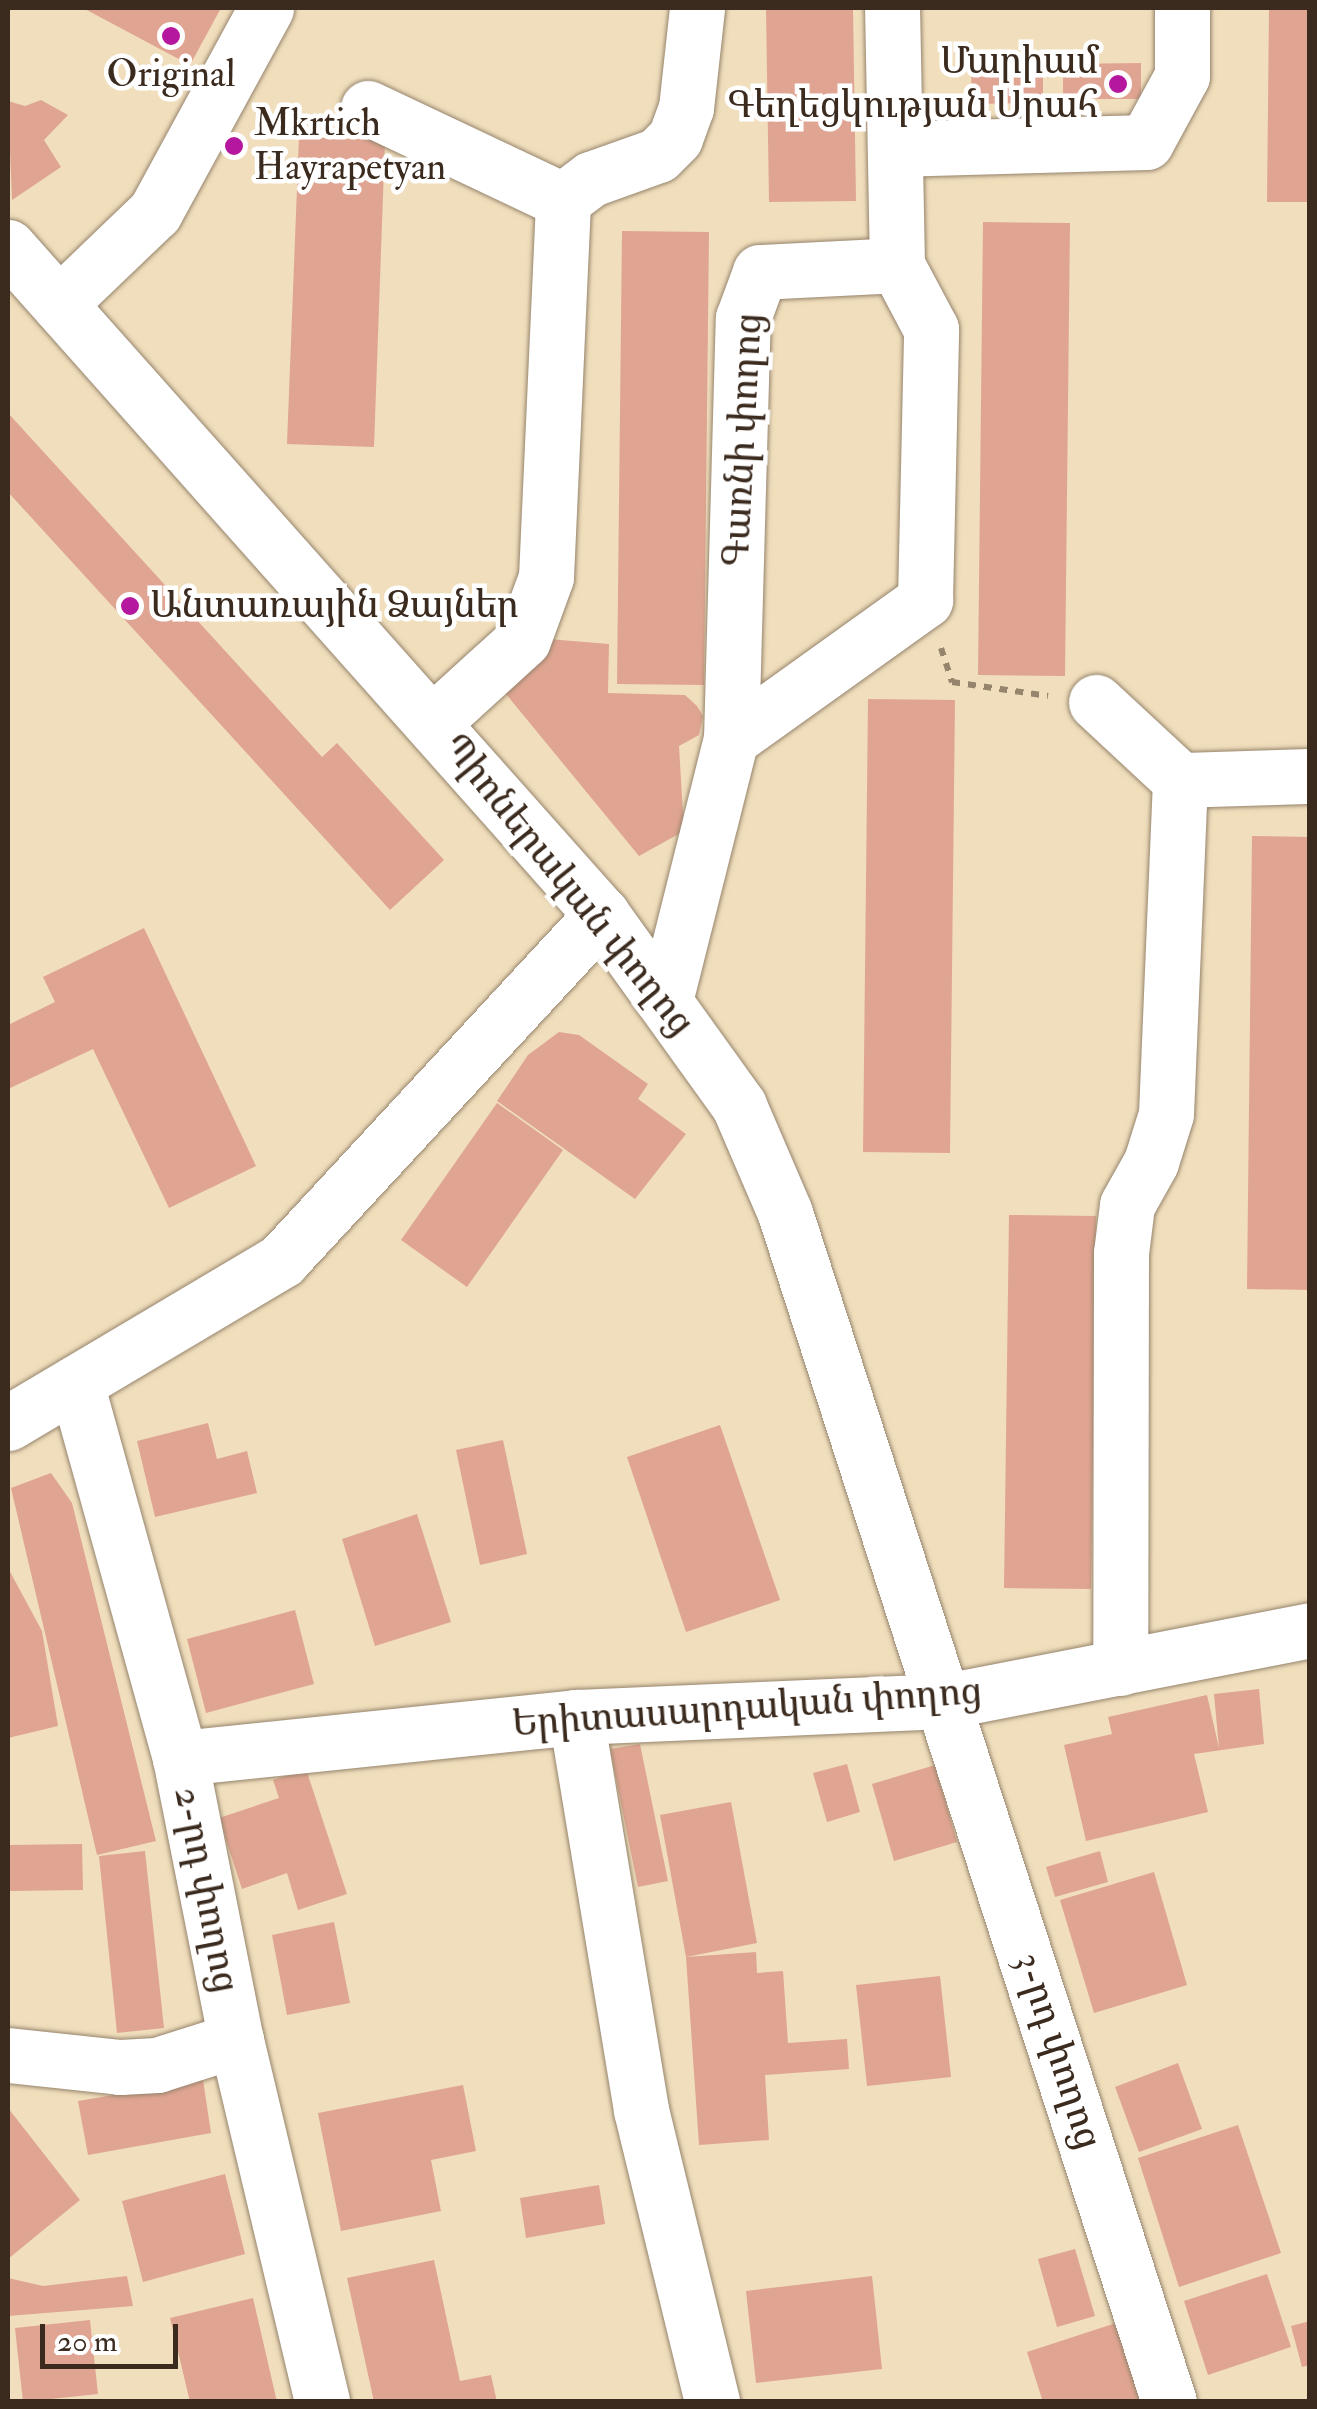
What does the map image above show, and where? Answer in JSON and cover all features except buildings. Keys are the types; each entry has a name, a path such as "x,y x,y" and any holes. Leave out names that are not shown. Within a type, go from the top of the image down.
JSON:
{"street":[{"path":"27,279 155,212 266,8"},
{"path":"434,721 523,640 546,577 563,200 580,184 658,155 675,138 686,108 697,8"},
{"path":"731,740 925,600 930,329 897,265 892,8"},
{"path":"896,148 1146,142 1182,76 1182,8"},
{"path":"368,108 563,200"},
{"name":"Գառնի փողոց","path":"666,997 731,740 743,318 760,272 897,265"},
{"name":"Պիոներական փողոց","path":"27,279 434,721 602,915 666,997 740,1106 785,1213 946,1701"},
{"path":"1096,702 1180,780 1310,776"},
{"path":"1120,1668 1121,1254 1127,1205 1152,1162 1166,1114 1180,780"},
{"path":"8,1423 282,1260 602,915"},
{"name":"2-րդ փողոց","path":"76,1383 180,1758 236,2040 322,2402"},
{"name":"Երիտասարդական փողոց","path":"180,1758 576,1717 946,1701 1310,1630"},
{"name":"3-րդ փողոց","path":"946,1701 1169,2402"},
{"path":"576,1717 641,2110 712,2402"},
{"path":"8,2055 120,2068 158,2065 236,2040"}],"path":[{"path":"925,600 952,682 1096,702"}],"place":[{"name":"Original","path":"171,36"},
{"name":"Մարիամ Գեղեցկության Սրահ","path":"1118,84"},
{"name":"Mkrtich Hayrapetyan","path":"234,146"},
{"name":"Անտառային Ձայներ","path":"130,606"}]}
